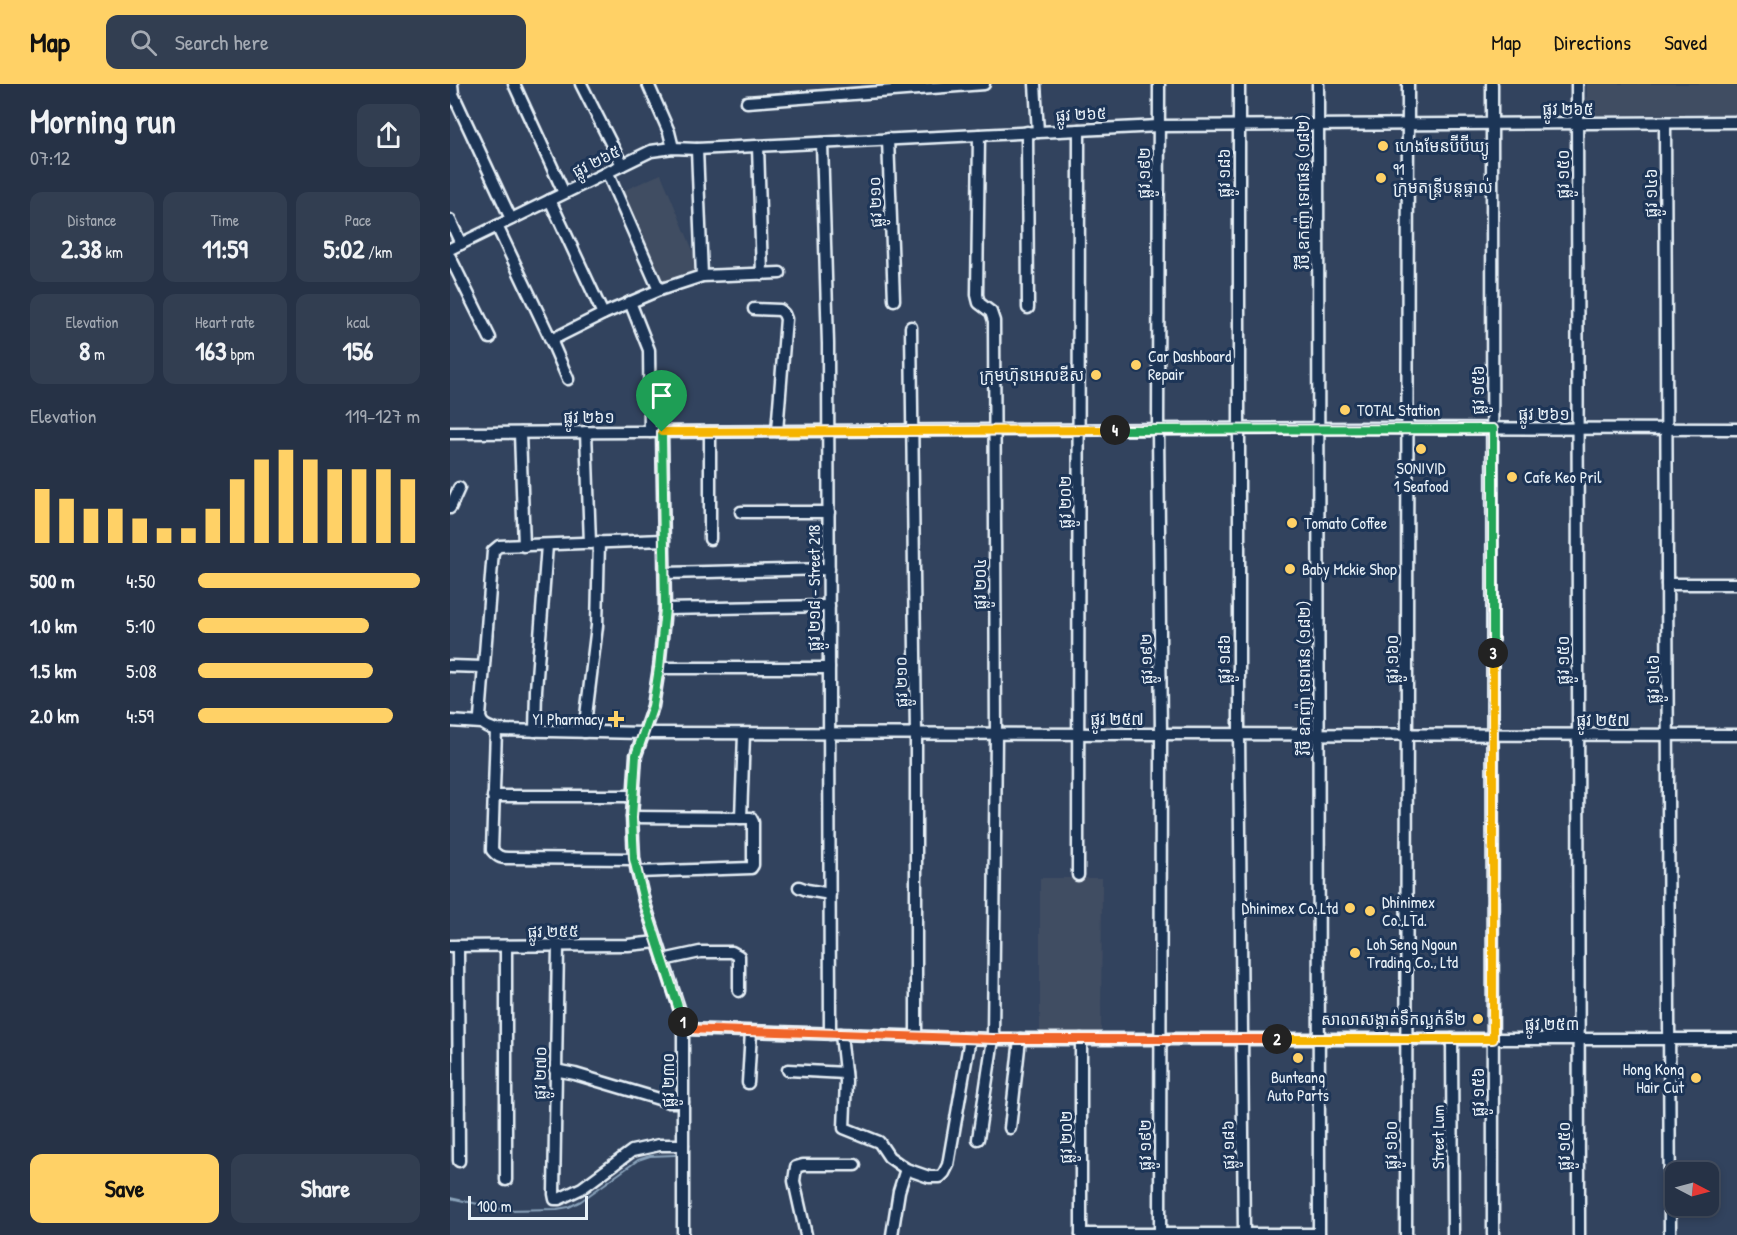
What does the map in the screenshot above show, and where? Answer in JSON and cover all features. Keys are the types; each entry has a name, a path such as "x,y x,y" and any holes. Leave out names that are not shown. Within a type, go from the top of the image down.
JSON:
{"street":[{"path":"452,84 453,94 511,219"},
{"path":"514,84 564,193"},
{"path":"580,84 622,165"},
{"path":"648,84 674,148"},
{"path":"747,102 984,84"},
{"path":"1028,308 1035,84"},
{"name":"ផ្លូវ ១៩២","path":"1159,84 1160,1234"},
{"name":"ផ្លូវ ១៨៦","path":"1239,84 1239,734 1244,1234"},
{"name":"វិថី ឧកញ៉ា ទេពផន (១៨២)","path":"1318,84 1319,1234"},
{"name":"ផ្លូវ ១៦០","path":"1406,1235 1408,84"},
{"name":"ផ្លូវ ១៥៦","path":"1492,84 1493,1235"},
{"name":"ផ្លូវ ១៥០","path":"1577,84 1579,1235"},
{"name":"ផ្លូវ ២៦៥","path":"450,249 651,151 674,148 697,149 1159,126 1737,122"},
{"name":"ផ្លូវ ១៤៦","path":"1665,123 1670,1235"},
{"name":"ផ្លូវ ២០២","path":"1078,875 1080,734 1079,130"},
{"name":"ផ្លូវ ២០៤","path":"978,1139 993,1039 996,734 993,316 980,303 977,295 979,135"},
{"name":"ផ្លូវ ២១០","path":"888,139 894,300"},
{"name":"ផ្លូវ ២១៨ - Street 218","path":"822,142 829,431 830,894 836,1034 845,1073 843,1128 879,1142 889,1157 906,1168"},
{"path":"758,146 762,274"},
{"path":"697,149 702,276"},
{"path":"607,172 659,290"},
{"path":"550,200 603,314"},
{"path":"450,220 461,244"},
{"path":"497,226 568,379"},
{"path":"450,257 490,338"},
{"path":"551,340 630,302 702,276 780,273"},
{"name":"ផ្លូវ ២៣០","path":"630,302 649,350 665,573 665,609 653,706 636,755 632,796 634,859 644,901 683,1020 683,1235"},
{"path":"754,309 780,309 786,319 777,431"},
{"name":"ផ្លូវ ២១០","path":"911,327 916,734 916,1037"},
{"name":"ផ្លូវ ២៦១","path":"450,433 1737,429"},
{"path":"584,732 597,626 586,432"},
{"path":"710,432 710,539"},
{"path":"520,433 524,546"},
{"path":"450,508 459,488"},
{"path":"741,512 829,512"},
{"path":"481,723 483,667 493,552 499,546 664,540"},
{"path":"535,731 547,545"},
{"path":"665,573 829,569"},
{"path":"1667,584 1737,584"},
{"path":"665,609 829,606"},
{"path":"450,666 483,667"},
{"path":"659,668 829,668"},
{"path":"450,721 481,723 496,730 492,850 500,858 634,859"},
{"name":"ផ្លូវ ២៥៧","path":"496,730 643,734 1737,735"},
{"path":"741,818 744,734"},
{"path":"493,796 632,796"},
{"path":"632,818 751,818 753,822 753,865 751,868 637,872"},
{"path":"799,887 830,894"},
{"name":"ផ្លូវ ២៥៥","path":"454,946 628,945 657,942"},
{"path":"454,946 459,1161"},
{"name":"ផ្លូវ ២៧០","path":"558,946 555,1199 582,1188 632,1151 659,1145 683,1145"},
{"path":"506,947 506,1180"},
{"path":"663,960 700,952 737,953 739,956 739,991"},
{"name":"ផ្លូវ ២៥៣","path":"683,1029 993,1039 1737,1039"},
{"path":"748,1083 751,1032"},
{"path":"892,1235 899,1191 906,1168 929,1177 940,1177 948,1165 969,1038"},
{"path":"1010,1128 1020,1039"},
{"name":"ផ្លូវ ២០២","path":"1081,1039 1081,1234"},
{"name":"Street Lum","path":"1452,1039 1453,1235"},
{"path":"555,1070 669,1102 683,1102"},
{"path":"788,1070 845,1073"},
{"path":"806,1235 794,1181 796,1167 855,1165"},
{"path":"1081,1234 1319,1234"}],"shaded area":[{"path":"1587,84 1737,84 1737,114 1587,115"},
{"path":"661,174 701,270 661,287 618,193"},
{"path":"1040,878 1102,878 1101,1034 1040,1033"}],"waterway":[{"path":"450,1198 506,1210 569,1207 638,1160 650,1156 675,1155"}],"place":[{"name":"ហេងមែនប៊ីប៊ីឃ្យូ","path":"1383,146"},
{"name":"91 ក្រុមតន្រ្តីបន្តផ្ទាល់","path":"1381,178"},
{"name":"Car Dashboard Repair","path":"1136,365"},
{"name":"ក្រុមហ៊ុនអេលឌីស","path":"1096,375"},
{"name":"TOTAL Station","path":"1345,410"},
{"name":"SONIVID 1 Seafood","path":"1421,449"},
{"name":"Cafe Keo Pril","path":"1512,477"},
{"name":"Tomato Coffee","path":"1292,523"},
{"name":"Baby Mckie Shop","path":"1290,569"},
{"name":"YI Pharmacy","path":"616,719"},
{"name":"Dhinimex Co.,Ltd","path":"1350,908"},
{"name":"Dhinimex Co.,LTd.","path":"1370,911"},
{"name":"Loh Seng Ngoun Trading Co., Ltd","path":"1355,953"},
{"name":"សាលាសង្កាត់ទឹកល្អក់ទី២","path":"1478,1019"},
{"name":"Bunteang Auto Parts","path":"1298,1058"},
{"name":"Hong Kong Hair Cut","path":"1696,1078"}],"route":[{"path":"1493,429 1493,1039 993,1039 683,1029 683,1020 644,901 634,859 632,818 636,755 653,706 665,609 662,432 1493,429"}]}
